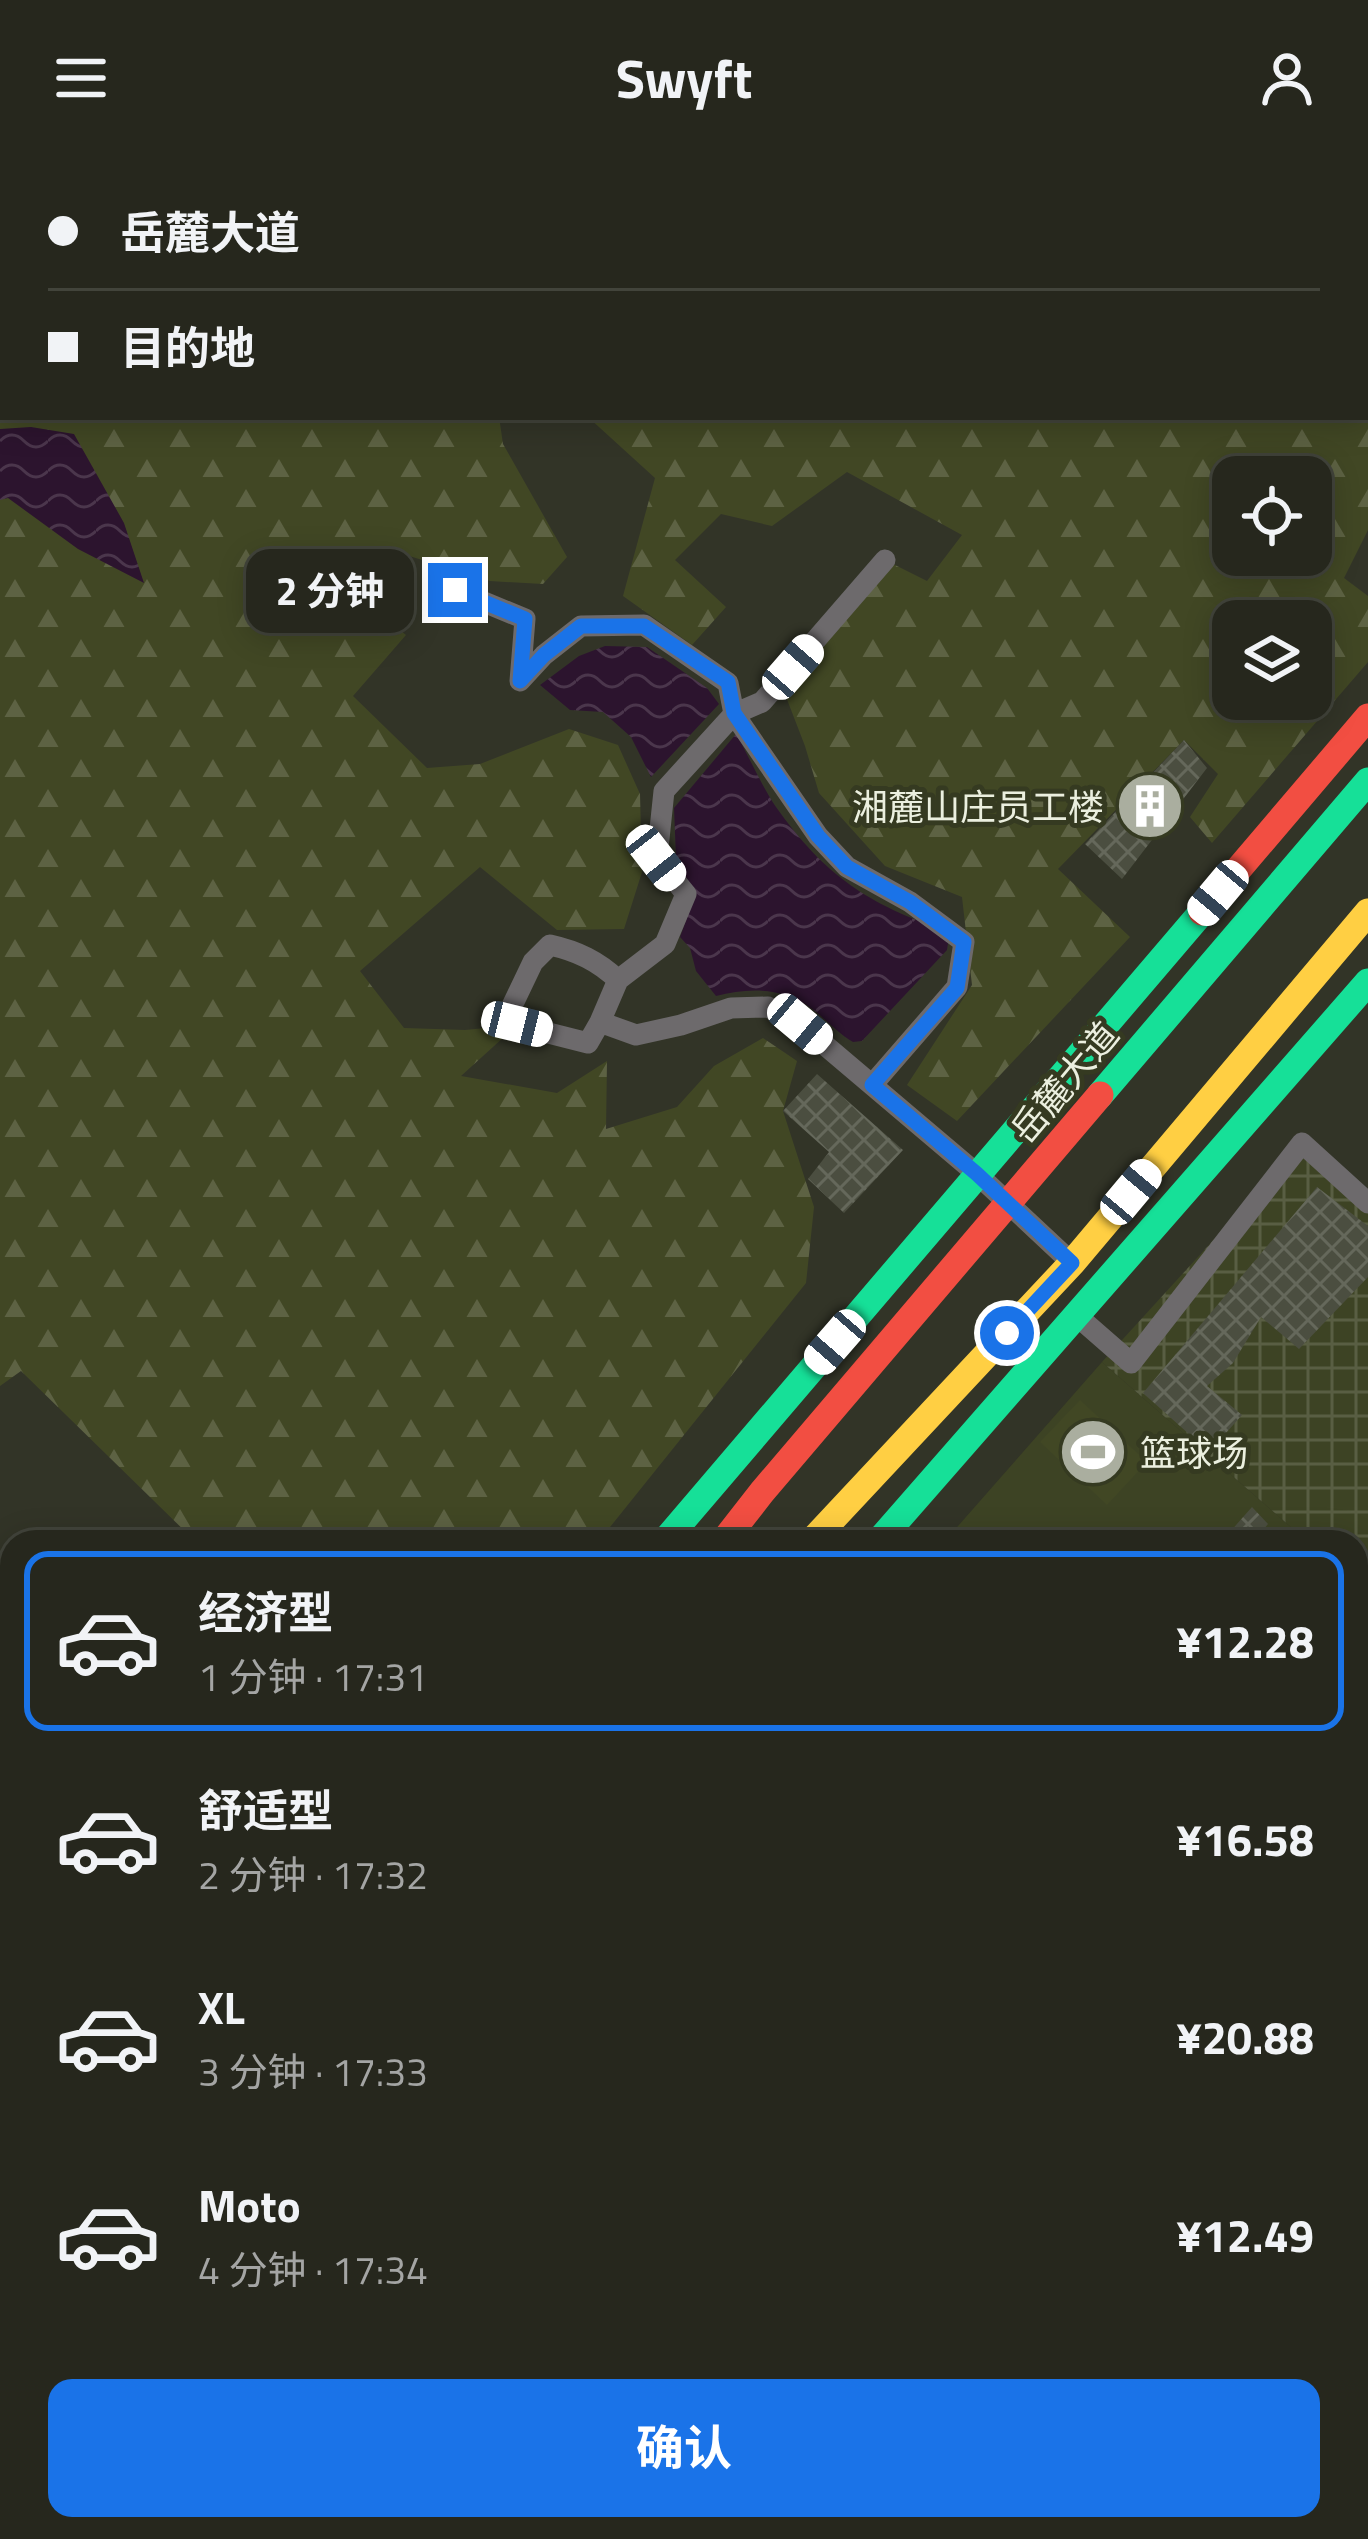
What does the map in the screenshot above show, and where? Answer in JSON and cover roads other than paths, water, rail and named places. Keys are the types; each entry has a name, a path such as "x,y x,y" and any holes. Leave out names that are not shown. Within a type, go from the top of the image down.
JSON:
{"main road":[{"path":"674,1530 1368,717"},
{"name":"岳麓大道","path":"733,1530 1368,781"},
{"path":"823,1530 1072,1263 1368,911"},
{"path":"889,1530 1362,1000"}],"street":[{"path":"618,980 587,957 550,945 532,962 511,1008 517,1024 588,1042 618,980 665,944 686,894 656,858 664,791 734,713 762,702 885,560"},
{"path":"455,590 525,619 520,681 581,626 644,626 728,682 734,713 818,836 847,867 910,902 964,942 957,988 872,1085"},
{"path":"601,1022 636,1035 731,1007 768,1007 800,1024 977,1174 1072,1263"},
{"path":"1076,1316 1131,1363 1302,1143 1368,1203"}],"water":[{"path":"31,427 74,434 124,523 144,583 78,549 8,498 0,500 0,429"},
{"path":"605,646 647,647 707,688 719,704 651,777 631,737 603,712 570,710 540,685 579,656"},
{"path":"736,734 765,790 812,852 850,885 893,910 946,931 949,937 947,950 862,1041 853,1042 808,1006 786,995 752,991 716,996 696,971 690,948 680,937 688,915 676,858 674,808"}],"place":[{"name":"湘麓山庄员工楼","path":"1150,806"},
{"name":"篮球场","path":"1093,1452"}]}
